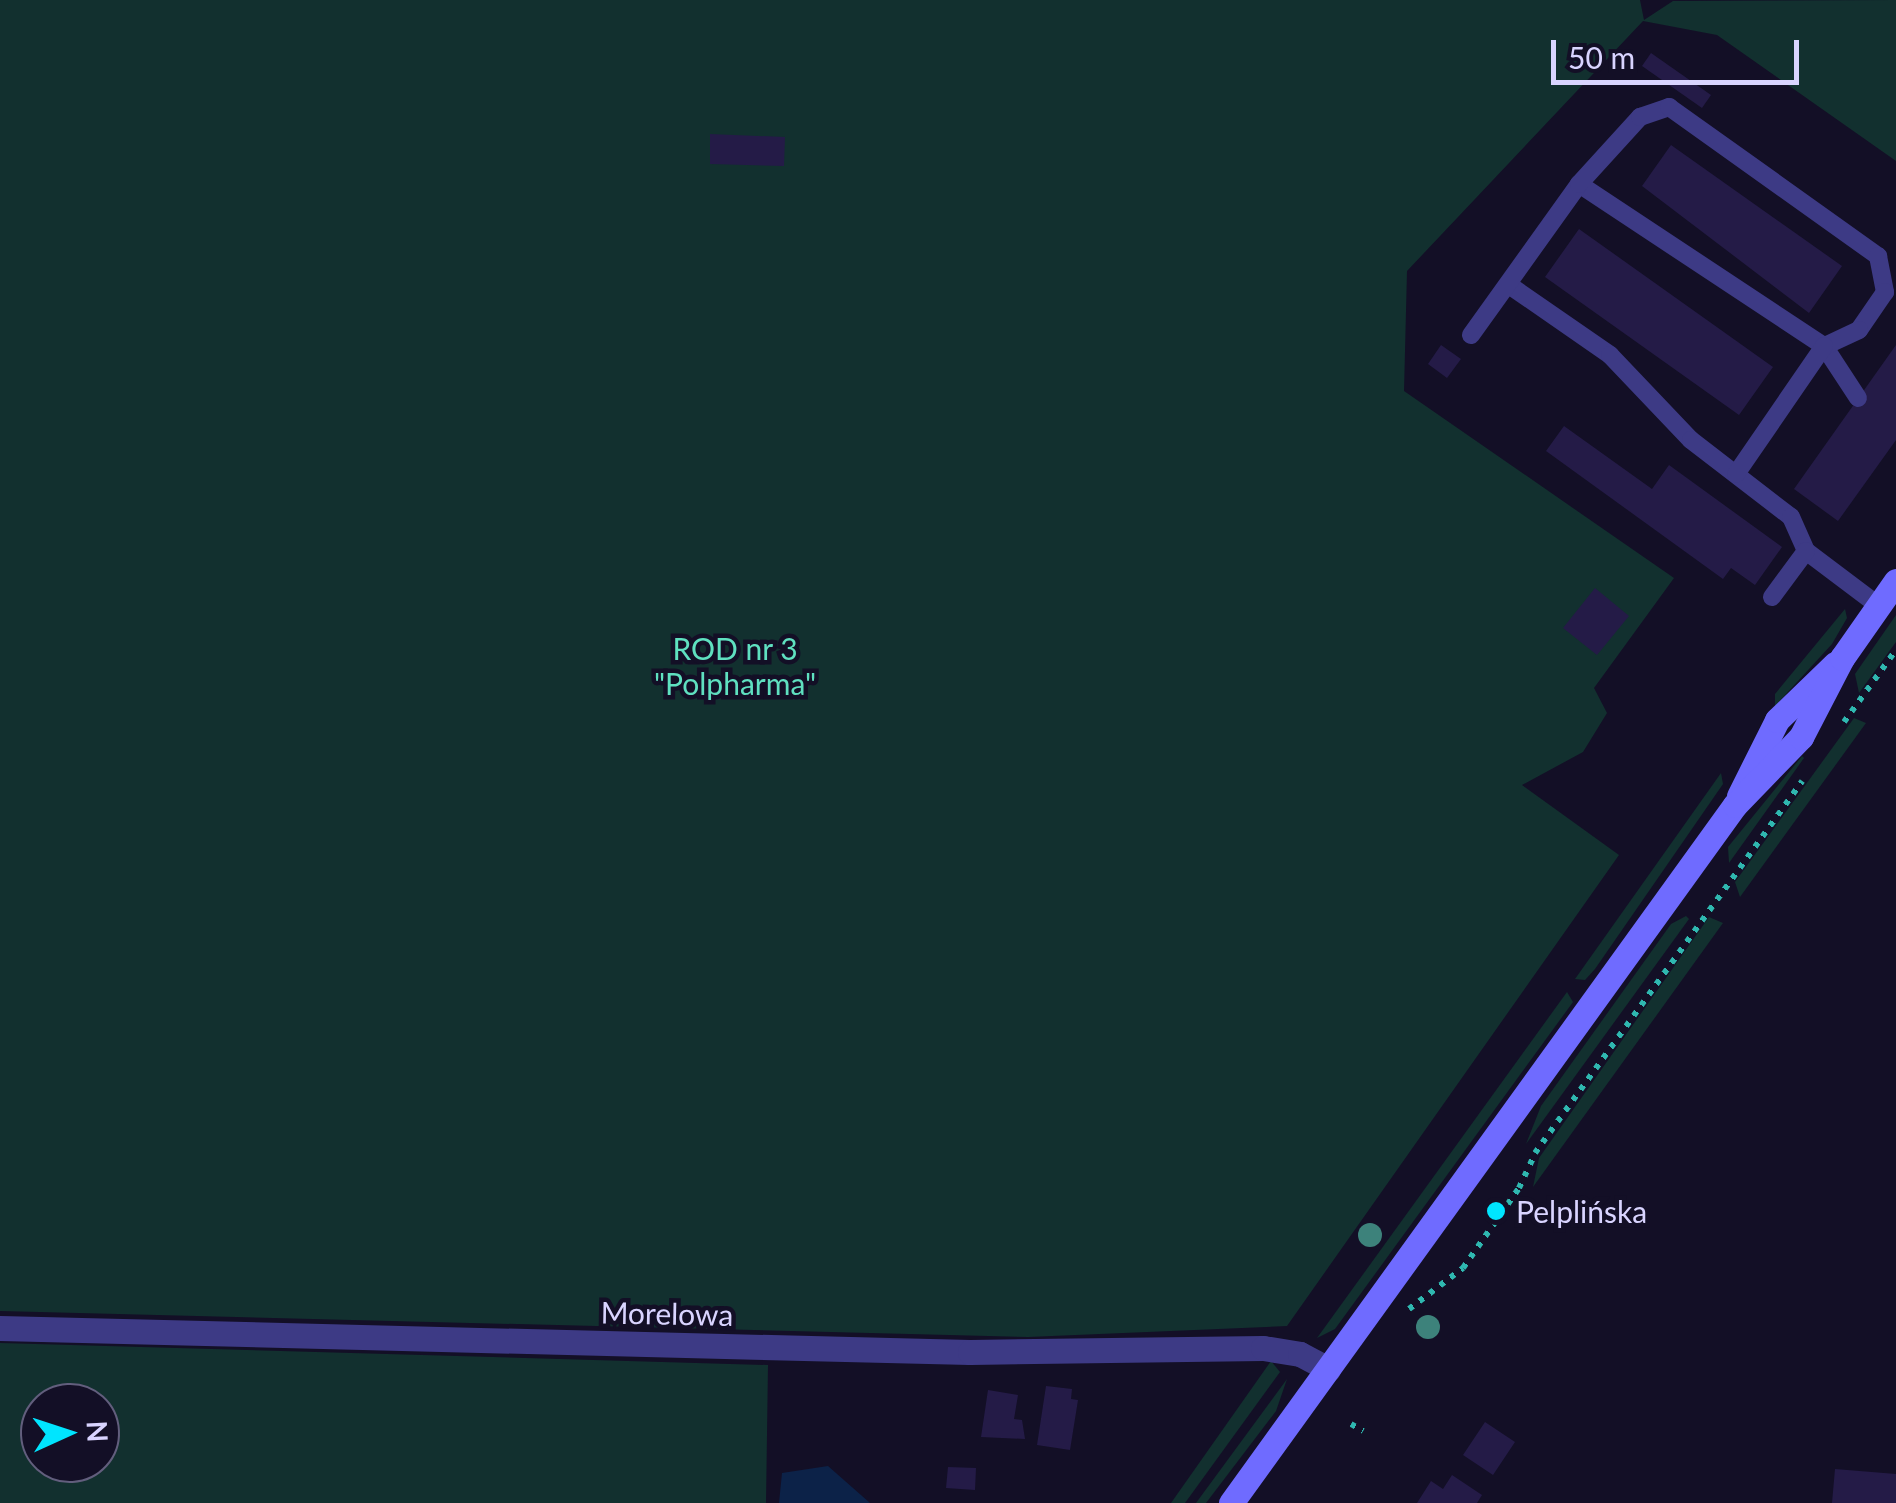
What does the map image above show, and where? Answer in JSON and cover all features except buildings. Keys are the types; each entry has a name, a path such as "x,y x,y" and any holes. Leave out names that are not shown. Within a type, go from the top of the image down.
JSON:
{"main road":[{"path":"1230,1503 1735,805 1778,720 1842,658 1896,581"}],"street":[{"name":"Morelowa","path":"0,1328 950,1351 1263,1348 1300,1354 1328,1369"}],"lane":[{"path":"1471,335 1579,184 1640,117 1669,107 1878,256 1885,292 1859,330 1824,346 1736,474"},
{"path":"1579,184 1824,346 1858,398"},
{"path":"1509,285 1610,355 1691,440 1791,516 1806,551 1879,606"},
{"path":"1772,597 1806,551"}],"path":[{"path":"1833,737 1896,650"},
{"path":"1401,1318 1463,1268 1536,1153 1810,769"},
{"path":"1352,1424 1363,1431"}],"green space":[{"name":"ROD nr 3 \"Polpharma\"","path":"0,0 1640,0 1644,20 1673,1 1896,0 1896,161 1717,35 1643,21 1407,271 1404,391 1674,578 1594,688 1607,713 1583,752 1522,785 1619,855 1287,1326 1028,1337 0,1311"},
{"path":"1845,609 1847,618 1832,644 1775,706 1775,694"},
{"path":"1896,615 1896,642 1859,693 1855,674"},
{"path":"1854,718 1866,723 1740,897 1735,882"},
{"path":"1804,758 1729,863 1728,847"},
{"path":"1721,773 1723,784 1595,969 1585,980 1575,979"},
{"path":"1686,916 1689,919 1526,1144 1541,1106 1671,924"},
{"path":"1709,917 1723,923 1533,1187 1539,1158"},
{"path":"1567,992 1573,1002 1335,1329 1317,1338"},
{"path":"0,1343 768,1365 766,1503 0,1503"},
{"path":"1271,1361 1280,1372 1185,1503 1171,1503"},
{"path":"1287,1379 1276,1411 1206,1503 1196,1503"}],"water":[{"path":"828,1466 870,1503 779,1503 782,1473"}],"place":[{"name":"Pelplińska","path":"1496,1211"}]}
